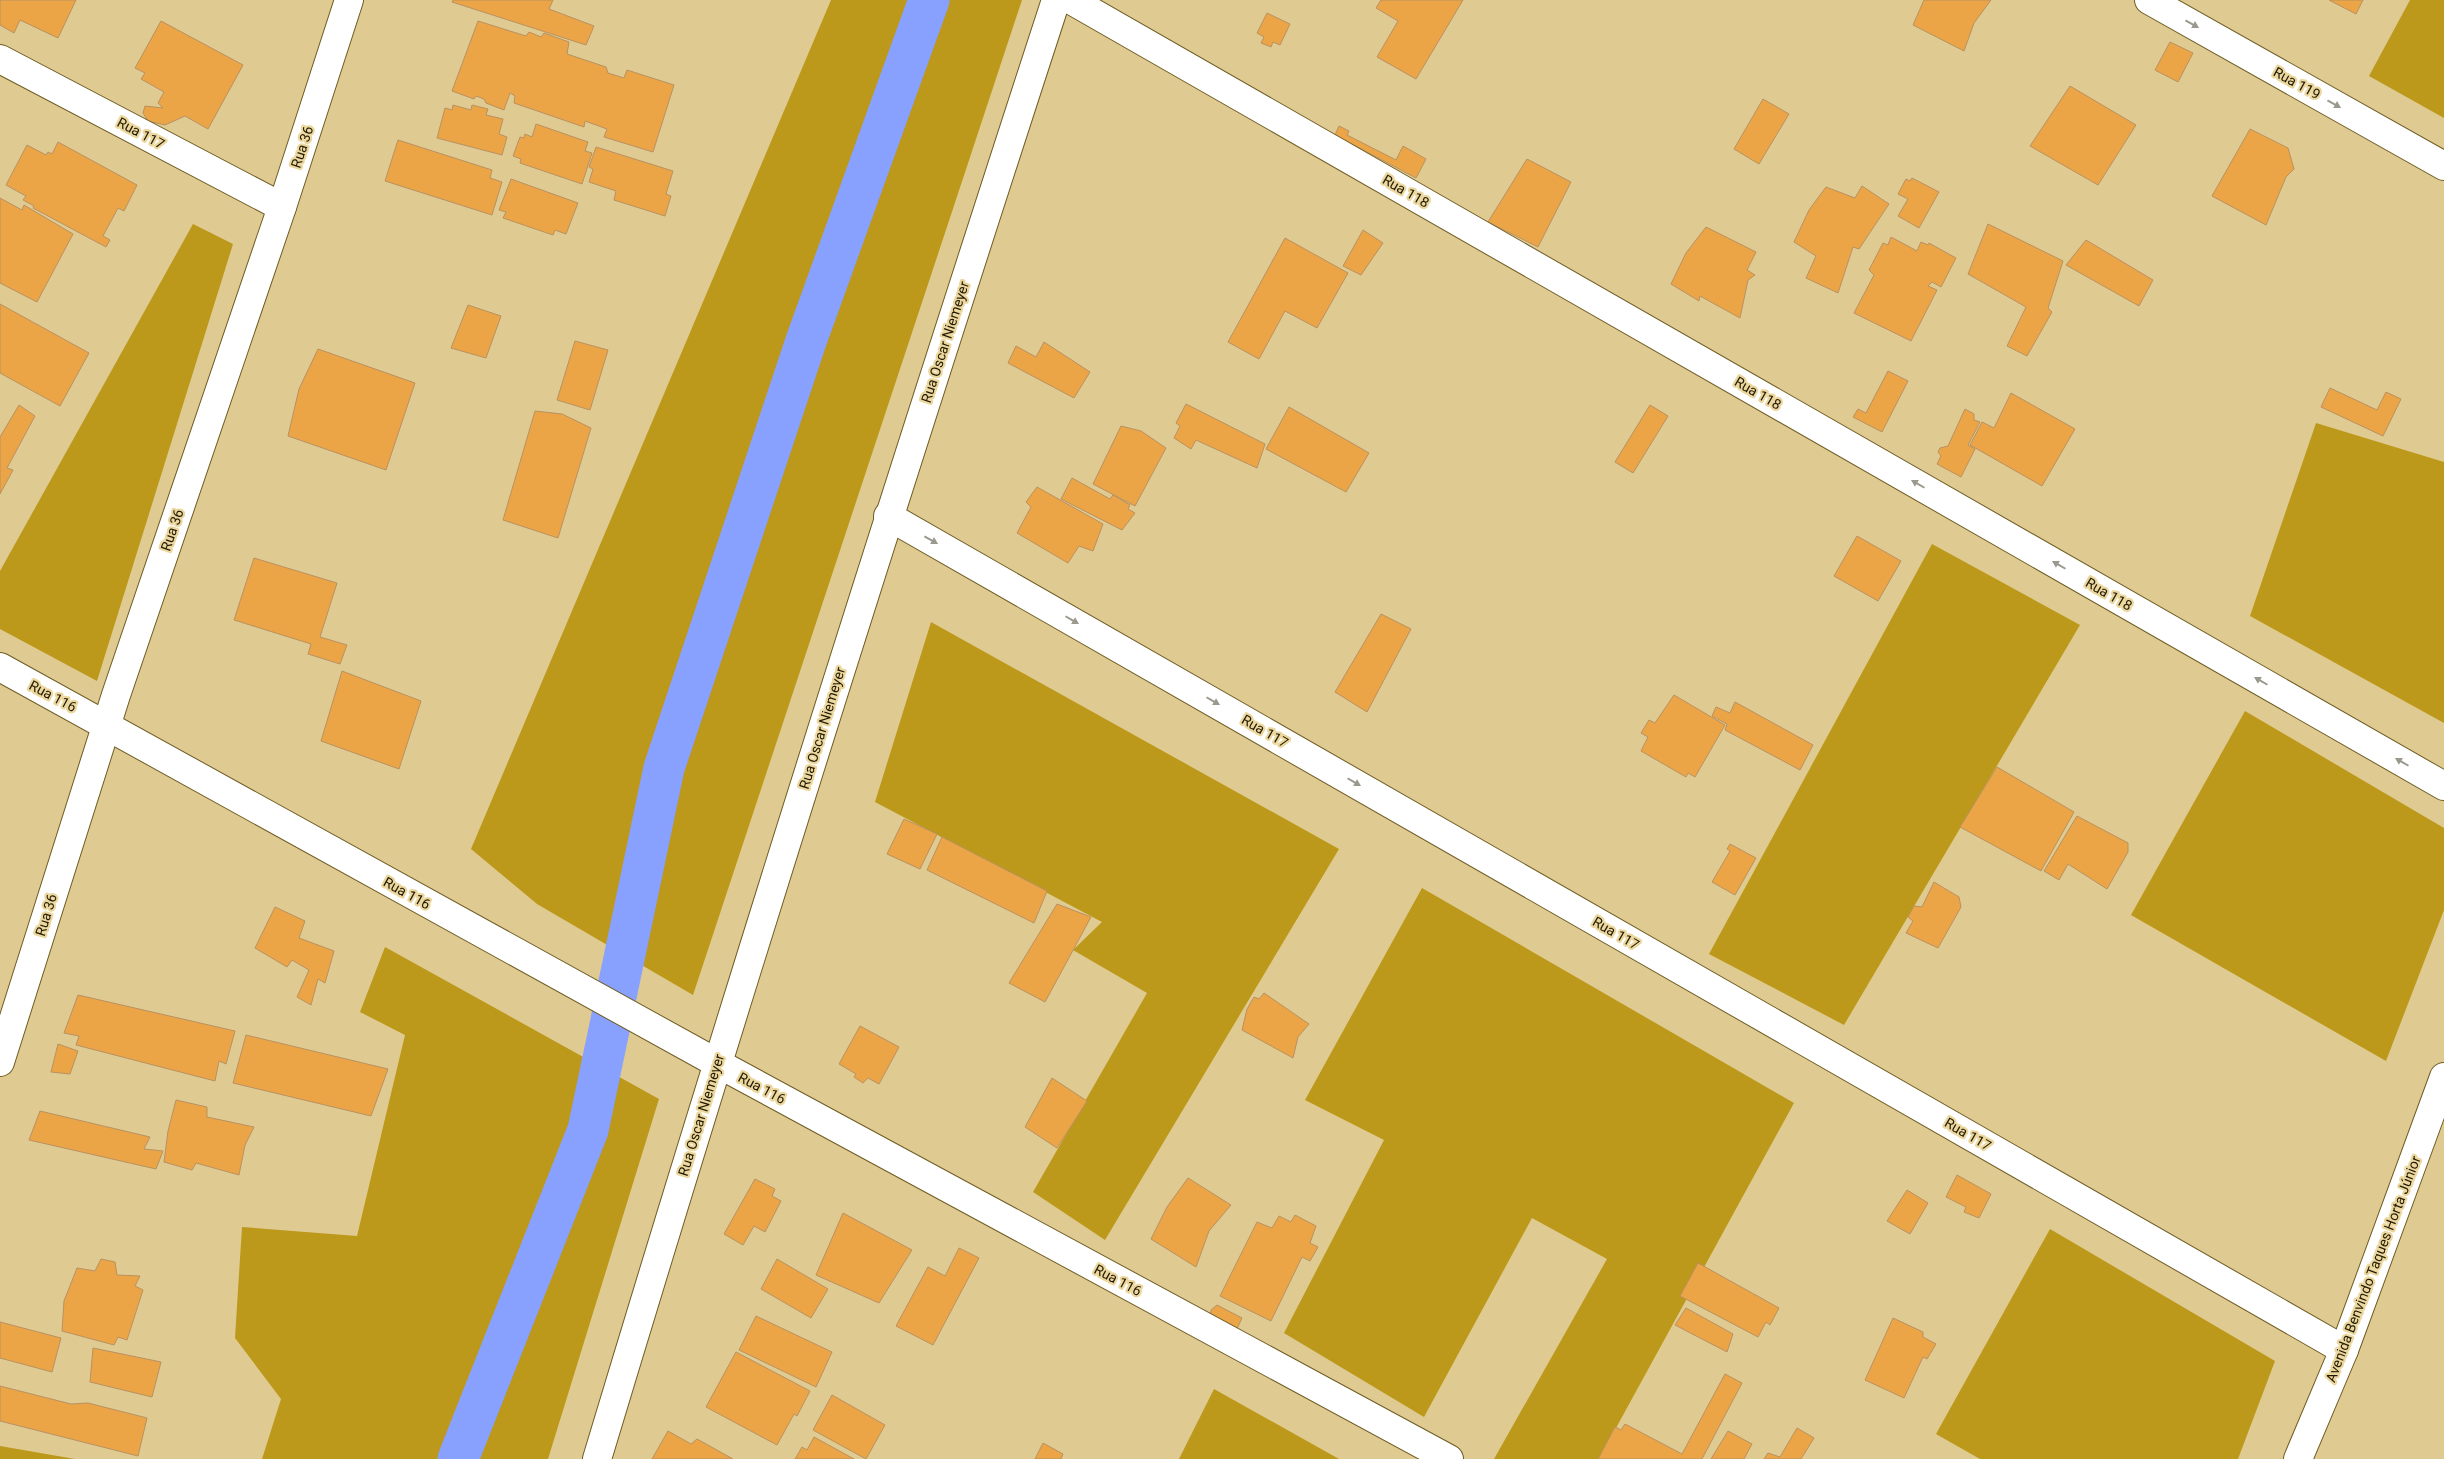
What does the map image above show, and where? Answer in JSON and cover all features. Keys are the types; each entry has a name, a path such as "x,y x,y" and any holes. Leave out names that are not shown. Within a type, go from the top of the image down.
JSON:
{"street":[{"name":"Rua 36","path":"0,1062 106,724 282,207 349,0"},
{"name":"Rua Oscar Niemeyer","path":"597,1459 717,1063 888,516 1056,0"},
{"name":"Rua 118","path":"1071,0 2444,786"},
{"name":"Rua 119","path":"2149,0 2444,166"},
{"name":"Rua 117","path":"0,59 282,207"},
{"name":"Rua 117","path":"888,516 2344,1350"},
{"name":"Rua 116","path":"0,667 106,724 601,1000 1449,1459"},
{"name":"Avenida Benvindo Taques Horta Júnior","path":"2298,1459 2344,1350 2444,1077"}],"shaded area":[{"path":"831,0 1022,0 693,995 537,904 471,849"},
{"path":"2410,0 2444,0 2444,118 2369,76"},
{"path":"193,224 233,244 97,681 0,629 0,571"},
{"path":"2316,423 2444,462 2444,723 2250,616"},
{"path":"1932,544 2080,625 1844,1025 1709,954"},
{"path":"931,622 1339,849 1105,1240 1033,1192 1147,993 1073,950 1102,922 875,802"},
{"path":"2245,711 2444,828 2444,910 2386,1061 2131,915"},
{"path":"1422,888 1794,1103 1599,1459 1494,1459 1607,1259 1532,1218 1424,1417 1284,1333 1384,1140 1305,1100"},
{"path":"385,947 659,1099 548,1459 262,1459 281,1399 235,1338 242,1227 357,1236 405,1035 360,1012"},
{"path":"2050,1229 2275,1361 2238,1459 1980,1459 1936,1434"},
{"path":"1214,1389 1339,1459 1179,1459"},
{"path":"0,1446 75,1459 0,1459"}],"building":[{"path":"0,0 76,0 58,38 20,20 14,33 0,25"},
{"path":"453,0 553,0 549,9 594,26 586,45 452,2"},
{"path":"1381,0 1463,0 1416,79 1377,57 1398,21 1376,8"},
{"path":"1924,0 1991,0 1974,23 1964,51 1913,25"},
{"path":"2329,0 2363,0 2356,14"},
{"path":"1267,13 1290,24 1280,45 1273,42 1271,47 1261,43 1264,37 1257,33"},
{"path":"161,21 243,65 208,129 185,116 165,125 148,121 143,113 145,106 163,108 158,103 164,92 141,79 145,73 135,68"},
{"path":"478,21 526,36 529,32 541,37 544,33 569,42 567,54 606,67 608,73 624,78 627,70 674,85 653,152 604,137 607,129 585,121 584,127 514,103 515,96 510,93 504,110 486,103 484,99 476,96 474,99 452,91"},
{"path":"2170,42 2193,53 2178,82 2155,70"},
{"path":"2070,86 2136,125 2098,185 2030,146"},
{"path":"1763,99 1789,114 1759,164 1734,149"},
{"path":"453,105 471,110 472,105 488,109 486,115 503,119 499,134 507,137 502,155 437,138 445,108 452,110"},
{"path":"536,124 588,142 585,151 592,153 582,184 520,163 521,159 513,156 520,137 524,138 525,134 532,137"},
{"path":"1339,126 1349,131 1347,135 1396,160 1403,146 1426,159 1416,178 1335,135"},
{"path":"2250,129 2288,148 2294,169 2286,177 2266,225 2212,196"},
{"path":"398,140 492,170 490,178 502,182 492,215 385,181"},
{"path":"58,142 137,185 124,211 118,208 103,236 110,240 106,247 33,208 34,206 23,200 26,196 6,185 27,145 46,155 48,152 52,154"},
{"path":"596,147 673,171 666,194 671,196 665,216 614,200 616,191 589,182 593,169 589,167"},
{"path":"1527,159 1571,182 1538,247 1488,222"},
{"path":"1912,178 1939,192 1919,228 1898,216 1908,199 1898,194 1906,179 1910,181"},
{"path":"511,179 578,203 566,234 555,230 553,235 503,218 506,212 499,210"},
{"path":"1862,186 1889,204 1859,249 1853,247 1838,293 1806,278 1816,256 1794,242 1809,210 1826,187 1855,198"},
{"path":"0,198 22,210 24,205 73,234 37,302 0,283"},
{"path":"1988,224 2063,261 2048,308 2052,312 2027,356 2007,346 2026,307 1968,274"},
{"path":"1706,227 1756,252 1747,270 1755,275 1748,280 1740,318 1700,296 1699,301 1671,284 1686,253"},
{"path":"1363,230 1383,243 1361,275 1343,266"},
{"path":"1891,237 1917,251 1921,242 1928,245 1929,243 1956,258 1941,287 1932,282 1928,286 1937,290 1911,341 1854,313 1874,275 1869,270 1883,243 1888,245"},
{"path":"1285,238 1348,273 1317,328 1285,311 1259,359 1228,342"},
{"path":"2086,240 2153,280 2139,306 2066,265"},
{"path":"0,304 89,353 60,406 0,373"},
{"path":"468,305 501,316 486,358 451,348"},
{"path":"575,341 608,350 590,410 557,400"},
{"path":"1044,342 1090,372 1074,398 1008,363 1016,346 1036,357"},
{"path":"318,349 415,383 386,470 288,436 299,389"},
{"path":"1888,371 1908,381 1882,432 1853,417 1858,409 1866,413"},
{"path":"2330,388 2377,410 2386,392 2401,399 2383,436 2321,407"},
{"path":"2011,393 2075,429 2042,486 1970,445 1982,422 1994,428"},
{"path":"1186,404 1265,444 1257,468 1196,440 1191,449 1174,438 1180,426 1176,423"},
{"path":"19,405 35,416 7,468 13,470 0,494 0,437"},
{"path":"1650,405 1668,416 1633,473 1615,462"},
{"path":"1289,407 1369,453 1346,492 1266,449"},
{"path":"1965,409 1974,414 1974,420 1980,422 1968,445 1975,449 1961,477 1937,464 1941,456 1938,452 1940,448 1948,446"},
{"path":"535,411 562,414 591,428 558,538 503,520"},
{"path":"1121,426 1141,431 1166,448 1135,506 1093,484"},
{"path":"1072,478 1110,499 1113,495 1130,505 1128,509 1135,513 1122,530 1061,499"},
{"path":"1037,487 1103,524 1093,551 1079,546 1068,563 1017,533 1031,507 1026,502"},
{"path":"1857,536 1901,561 1878,601 1834,576"},
{"path":"254,558 337,583 320,637 347,645 340,664 308,654 311,644 234,620"},
{"path":"1381,614 1411,629 1367,712 1335,692"},
{"path":"342,671 421,701 399,769 321,741"},
{"path":"1674,695 1725,725 1695,777 1688,773 1686,777 1641,751 1648,737 1641,733 1649,720 1655,723"},
{"path":"1735,702 1813,745 1800,770 1725,730 1727,724 1712,716 1716,707 1730,713"},
{"path":"1997,767 2074,812 2041,871 1960,827"},
{"path":"2077,816 2128,843 2128,852 2107,889 2068,864 2059,880 2044,871"},
{"path":"904,819 937,834 920,869 887,854"},
{"path":"942,837 1047,891 1034,923 927,870"},
{"path":"1730,844 1756,858 1735,895 1712,882 1730,851 1727,849"},
{"path":"1934,882 1959,897 1961,907 1938,948 1906,933 1913,921 1908,917 1914,906 1922,907"},
{"path":"1057,904 1091,917 1045,1002 1009,983"},
{"path":"275,907 305,921 299,938 334,951 325,983 318,979 311,1005 297,997 309,970 292,960 287,967 255,948"},
{"path":"1264,993 1309,1024 1298,1037 1293,1058 1242,1030 1247,1009 1254,997 1259,999"},
{"path":"78,995 235,1031 226,1064 219,1061 215,1081 76,1045 79,1036 64,1033"},
{"path":"860,1026 899,1047 879,1084 868,1078 863,1083 854,1077 856,1074 839,1064"},
{"path":"246,1035 388,1069 371,1116 233,1083"},
{"path":"58,1044 78,1051 70,1074 51,1072"},
{"path":"1052,1078 1087,1101 1057,1148 1025,1127"},
{"path":"176,1100 207,1107 207,1117 254,1127 245,1145 239,1175 196,1163 192,1170 164,1162 168,1131"},
{"path":"40,1111 150,1137 144,1149 163,1151 156,1169 29,1140"},
{"path":"1957,1175 1991,1194 1979,1218 1964,1212 1966,1207 1946,1197"},
{"path":"1188,1178 1231,1205 1209,1231 1196,1267 1151,1239 1167,1207"},
{"path":"755,1179 775,1189 772,1196 781,1201 765,1232 754,1226 743,1245 724,1234"},
{"path":"1907,1190 1928,1203 1910,1234 1887,1221"},
{"path":"843,1213 912,1250 879,1303 816,1275"},
{"path":"1295,1215 1316,1226 1310,1243 1318,1247 1310,1261 1302,1257 1271,1321 1220,1296 1257,1222 1272,1228 1279,1216 1291,1222"},
{"path":"959,1248 979,1258 933,1345 896,1326 928,1267 945,1276"},
{"path":"101,1259 115,1262 117,1275 140,1276 135,1286 143,1290 127,1340 118,1337 114,1345 62,1331 64,1301 77,1268 95,1271"},
{"path":"777,1259 828,1289 811,1318 761,1289"},
{"path":"1698,1263 1779,1308 1770,1325 1766,1322 1758,1337 1680,1296"},
{"path":"1217,1305 1242,1318 1236,1331 1210,1316 1211,1310"},
{"path":"1686,1308 1733,1334 1727,1352 1675,1325"},
{"path":"756,1316 832,1352 816,1387 739,1350"},
{"path":"1893,1318 1923,1332 1923,1337 1936,1344 1927,1359 1923,1357 1904,1398 1865,1380"},
{"path":"0,1322 61,1338 52,1372 0,1358"},
{"path":"93,1348 161,1362 152,1397 90,1382"},
{"path":"736,1352 810,1391 797,1416 794,1414 777,1445 706,1407"},
{"path":"1725,1374 1742,1383 1702,1459 1598,1459 1615,1427 1621,1430 1625,1424 1682,1454"},
{"path":"0,1386 71,1404 88,1403 147,1418 138,1456 0,1421"},
{"path":"832,1395 885,1425 866,1459 813,1430"},
{"path":"1797,1428 1814,1438 1801,1459 1764,1459 1768,1453 1780,1457"},
{"path":"668,1431 691,1444 697,1439 733,1459 652,1459"},
{"path":"1728,1431 1752,1444 1744,1459 1711,1459"},
{"path":"814,1437 854,1459 795,1459 802,1447 807,1450"},
{"path":"1043,1443 1063,1454 1061,1459 1035,1459"}],"waterway":[{"path":"458,1459 588,1130 664,768 806,341 929,0"}]}
